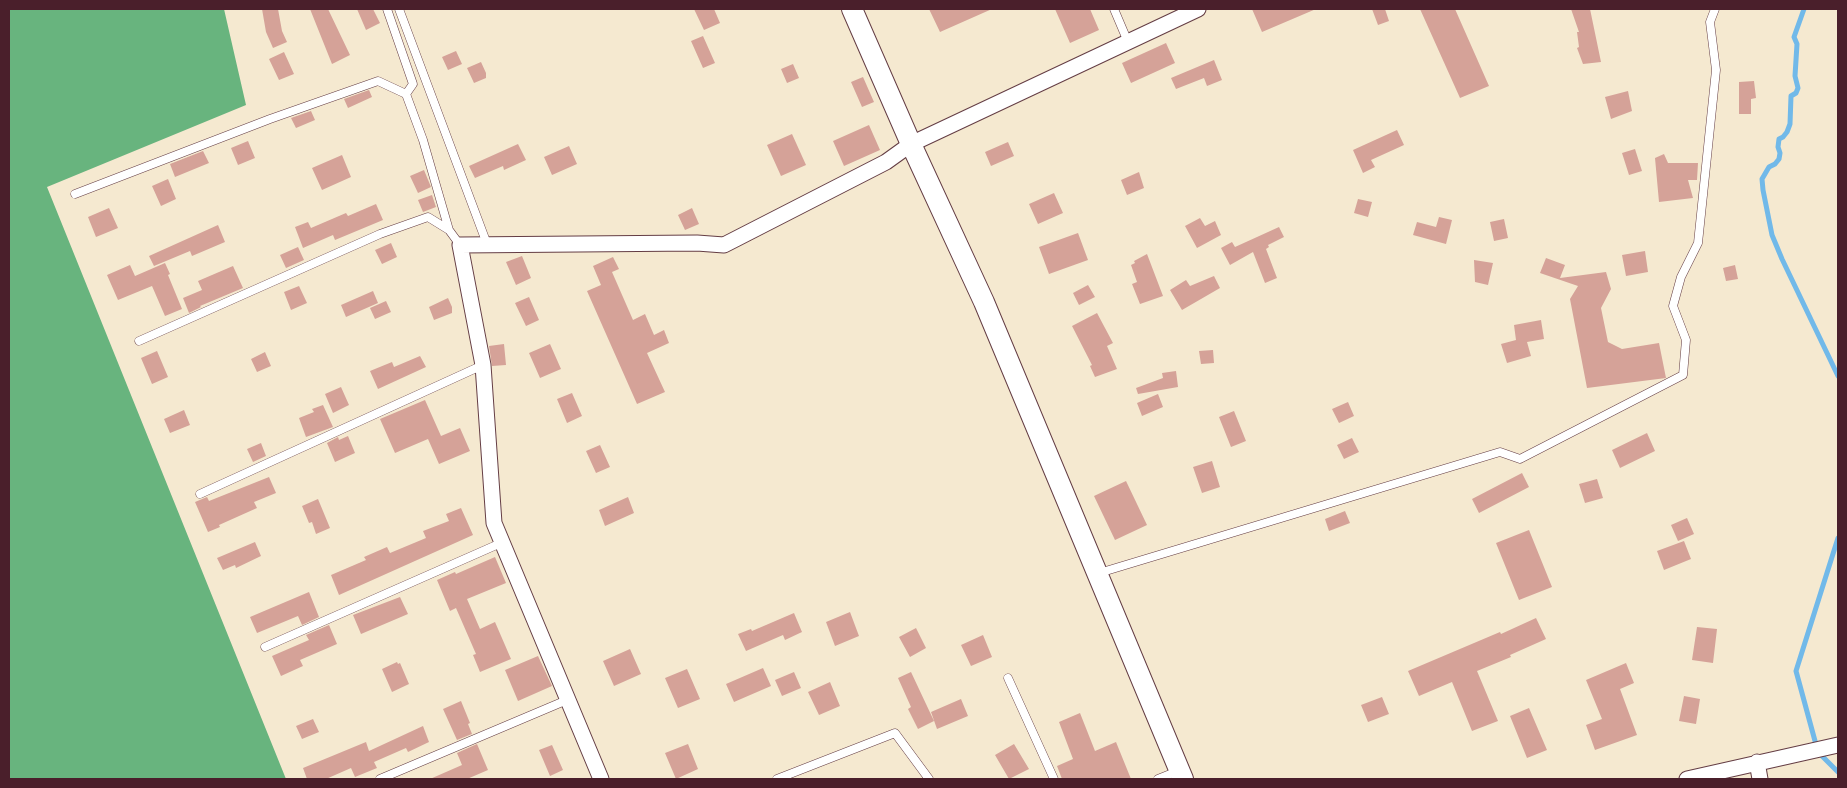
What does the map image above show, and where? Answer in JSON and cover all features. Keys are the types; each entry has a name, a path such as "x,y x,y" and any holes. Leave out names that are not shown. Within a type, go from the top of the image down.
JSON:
{"street":[{"path":"852,9 911,144 984,302 1181,775"},
{"path":"600,779 494,523 483,365 460,245 698,243 724,245 886,162 911,144 1198,9"},
{"path":"1687,779 1838,745"},
{"path":"1757,762 1760,779"}],"lane":[{"path":"386,9 413,84 406,94"},
{"path":"398,9 487,244"},
{"path":"1114,9 1128,42"},
{"path":"1098,573 1500,452 1520,459 1683,375 1686,340 1673,306 1681,276 1698,243 1716,70 1710,22 1715,9"},
{"path":"75,194 270,119 378,81 406,94 423,140 449,230 460,245"},
{"path":"139,341 380,234 428,217 449,230"},
{"path":"200,494 483,365"},
{"path":"264,647 501,543"},
{"path":"1008,678 1054,779"},
{"path":"380,779 567,700"},
{"path":"777,779 895,732 929,779"},
{"path":"1158,779 1181,775"}],"green space":[{"path":"9,9 224,9 246,105 47,187 286,779 9,779"}],"building":[{"path":"262,9 278,9 282,31 287,42 273,48 266,32"},
{"path":"310,9 328,9 350,55 332,64"},
{"path":"357,9 373,9 380,23 366,30"},
{"path":"694,9 714,9 720,23 704,30"},
{"path":"929,9 992,9 940,32"},
{"path":"1055,9 1090,9 1099,30 1070,43"},
{"path":"1252,9 1316,9 1262,32"},
{"path":"1372,9 1385,9 1389,21 1378,25"},
{"path":"1420,9 1455,9 1489,86 1460,98"},
{"path":"1571,9 1590,9 1601,62 1583,64 1577,48 1579,47 1577,32 1579,32"},
{"path":"703,36 715,63 703,68 691,41"},
{"path":"1166,43 1175,63 1131,83 1122,63"},
{"path":"456,51 462,64 448,70 442,57"},
{"path":"284,52 294,74 279,80 269,59"},
{"path":"1214,60 1222,80 1207,86 1204,78 1176,89 1171,78"},
{"path":"481,62 486,78 474,83 467,68"},
{"path":"793,64 799,78 787,83 781,69"},
{"path":"863,77 874,102 862,107 851,82"},
{"path":"1754,81 1756,98 1751,99 1751,114 1739,114 1739,82"},
{"path":"369,90 372,97 348,108 344,99"},
{"path":"1628,91 1632,111 1611,119 1605,97"},
{"path":"311,111 315,120 296,128 291,118"},
{"path":"869,125 880,150 844,166 833,141"},
{"path":"1397,130 1404,145 1371,160 1375,167 1363,173 1353,150"},
{"path":"792,134 806,165 781,176 767,145"},
{"path":"248,141 255,158 238,165 231,148"},
{"path":"1008,142 1014,156 991,166 985,152"},
{"path":"518,144 526,160 504,170 503,166 475,178 469,166"},
{"path":"569,146 577,164 552,175 544,157"},
{"path":"1635,149 1642,171 1629,175 1622,153"},
{"path":"203,151 209,163 175,177 170,164"},
{"path":"1664,154 1668,163 1698,163 1697,180 1688,180 1693,198 1659,202 1655,158"},
{"path":"342,155 351,177 322,190 312,168"},
{"path":"424,170 431,187 418,193 410,176"},
{"path":"1139,172 1144,188 1127,195 1121,180"},
{"path":"168,179 176,199 161,206 152,186"},
{"path":"1054,193 1063,213 1038,224 1029,204"},
{"path":"432,195 436,207 423,212 418,200"},
{"path":"1358,199 1372,202 1368,217 1354,213"},
{"path":"376,204 383,220 335,240 333,235 303,248 295,227 308,222 311,228 346,213 348,216"},
{"path":"109,208 118,228 96,237 88,217"},
{"path":"692,208 699,224 685,230 678,215"},
{"path":"1439,217 1452,220 1446,244 1413,235 1417,222 1436,227"},
{"path":"1200,218 1205,226 1215,221 1221,235 1197,248 1185,226"},
{"path":"1504,219 1508,238 1494,241 1490,222"},
{"path":"218,225 225,242 192,256 190,251 154,266 149,256"},
{"path":"1279,227 1284,237 1268,245 1269,247 1266,249 1277,278 1265,283 1253,252 1230,265 1221,248 1232,242 1235,247"},
{"path":"1078,233 1088,260 1049,274 1039,247"},
{"path":"391,243 397,257 382,264 375,250"},
{"path":"298,247 304,260 286,268 280,255"},
{"path":"1645,251 1648,272 1626,276 1622,255"},
{"path":"1147,254 1163,296 1140,304 1132,284 1137,282 1131,265 1135,263 1134,261"},
{"path":"522,256 531,278 516,285 506,262"},
{"path":"613,257 619,269 612,272 633,320 645,314 654,335 664,330 669,343 647,353 665,392 637,404 587,291 601,285 593,266"},
{"path":"1546,258 1565,265 1560,278 1606,272 1611,289 1601,308 1608,342 1622,349 1659,343 1666,378 1587,388 1570,299 1578,286 1540,273"},
{"path":"1474,260 1493,263 1488,285 1475,282"},
{"path":"165,263 182,309 165,316 152,286 118,300 107,275 130,265 135,276"},
{"path":"1735,265 1738,279 1726,281 1723,268"},
{"path":"233,266 243,288 200,306 189,313 183,298 202,290 198,281"},
{"path":"1214,276 1220,288 1182,310 1170,290 1186,280 1190,286"},
{"path":"1088,285 1095,297 1079,305 1073,293"},
{"path":"299,286 307,303 291,310 284,292"},
{"path":"373,291 378,303 346,317 341,305"},
{"path":"529,297 539,320 526,326 515,303"},
{"path":"448,298 452,307 452,313 434,320 429,307"},
{"path":"386,301 391,312 375,319 370,308"},
{"path":"1097,313 1113,343 1107,346 1117,369 1095,377 1090,366 1092,365 1072,326"},
{"path":"1541,320 1544,339 1527,342 1531,356 1507,363 1501,344 1516,340 1514,325"},
{"path":"504,344 506,365 492,366 489,346"},
{"path":"550,344 561,369 540,378 529,353"},
{"path":"1213,350 1214,363 1201,364 1199,351"},
{"path":"157,351 168,377 152,384 141,358"},
{"path":"265,352 271,366 257,372 251,359"},
{"path":"420,356 426,367 378,389 370,371 392,362 394,367"},
{"path":"1176,371 1178,387 1138,394 1136,388 1163,378 1162,373"},
{"path":"341,387 349,405 333,413 325,394"},
{"path":"572,393 582,416 567,423 557,399"},
{"path":"1158,394 1163,407 1142,416 1137,403"},
{"path":"425,400 441,436 460,428 470,451 439,464 428,439 395,453 380,419"},
{"path":"1348,402 1354,416 1339,423 1332,409"},
{"path":"323,405 333,427 306,437 299,418 314,412 312,409"},
{"path":"184,410 190,425 170,433 164,419"},
{"path":"1234,411 1246,441 1231,447 1219,417"},
{"path":"1647,433 1655,451 1620,468 1612,450"},
{"path":"348,436 355,453 335,462 327,443 338,437 339,440"},
{"path":"1352,438 1359,452 1344,459 1337,445"},
{"path":"261,443 266,456 253,462 247,449"},
{"path":"600,445 610,467 596,473 586,451"},
{"path":"1212,461 1220,487 1202,493 1193,467"},
{"path":"1522,473 1529,487 1479,513 1472,499"},
{"path":"269,477 276,493 254,502 257,508 208,532 195,502 207,497 209,501"},
{"path":"1597,479 1603,498 1585,503 1579,484"},
{"path":"1126,481 1147,525 1115,540 1094,496"},
{"path":"628,497 634,513 605,526 599,510"},
{"path":"318,499 330,528 316,534 312,522 309,523 302,506"},
{"path":"461,508 473,535 339,595 331,575 366,560 364,557 387,547 390,553 426,538 423,531 449,521 446,514"},
{"path":"1345,511 1350,523 1329,531 1325,519"},
{"path":"1687,518 1694,534 1678,541 1671,525"},
{"path":"1529,530 1552,587 1519,600 1496,543"},
{"path":"1684,541 1691,559 1664,570 1657,551"},
{"path":"255,542 261,556 236,568 235,565 223,570 217,558"},
{"path":"495,557 506,583 467,599 480,629 495,622 511,659 480,672 473,655 476,654 456,608 450,611 437,580"},
{"path":"309,592 319,617 302,625 298,616 257,633 250,617"},
{"path":"400,597 408,614 361,634 353,615"},
{"path":"850,612 859,636 835,646 826,622"},
{"path":"794,613 802,632 785,640 783,635 746,651 738,634 751,629 752,631"},
{"path":"1536,618 1546,639 1510,655 1511,657 1477,671 1498,721 1472,731 1452,682 1419,696 1408,671"},
{"path":"329,625 337,644 300,660 303,666 281,676 272,656 309,640 306,635"},
{"path":"1697,627 1717,629 1713,663 1692,660"},
{"path":"916,628 926,648 910,657 899,637"},
{"path":"983,635 992,657 971,666 961,645"},
{"path":"630,649 641,674 614,686 603,661"},
{"path":"538,656 552,686 518,701 505,670"},
{"path":"397,662 398,664 400,663 409,684 392,692 382,669"},
{"path":"1626,663 1634,683 1620,689 1637,735 1595,750 1586,725 1602,719 1586,680"},
{"path":"763,668 771,686 734,702 726,684"},
{"path":"687,669 700,699 678,708 665,678"},
{"path":"794,672 801,688 782,696 775,680"},
{"path":"911,672 934,721 918,729 908,709 911,707 898,678"},
{"path":"830,682 840,706 819,715 808,692"},
{"path":"1684,696 1700,699 1696,724 1679,721"},
{"path":"1382,697 1389,714 1368,722 1361,705"},
{"path":"961,699 968,716 937,729 931,712"},
{"path":"461,701 470,723 468,724 472,734 457,740 443,709"},
{"path":"1529,708 1547,750 1527,758 1510,716"},
{"path":"1080,713 1095,751 1116,742 1131,779 1062,779 1057,766 1073,759 1059,722"},
{"path":"313,719 319,732 302,739 296,726"},
{"path":"423,726 429,742 408,752 406,748 374,762 377,768 355,777 351,768 326,779 307,779 303,768 366,742 369,751"},
{"path":"477,744 488,770 467,779 430,779 462,765 457,753"},
{"path":"688,744 698,769 676,779 665,753"},
{"path":"1014,744 1029,769 1009,779 995,755"},
{"path":"552,745 563,770 550,776 539,750"}],"waterway":[{"path":"1804,9 1794,37 1797,44 1795,76 1798,88 1796,93 1791,96 1790,124 1787,132 1779,139 1779,159 1769,167 1762,179 1763,190 1772,235 1838,376"},
{"path":"1838,538 1796,671 1818,752 1838,772"}]}
